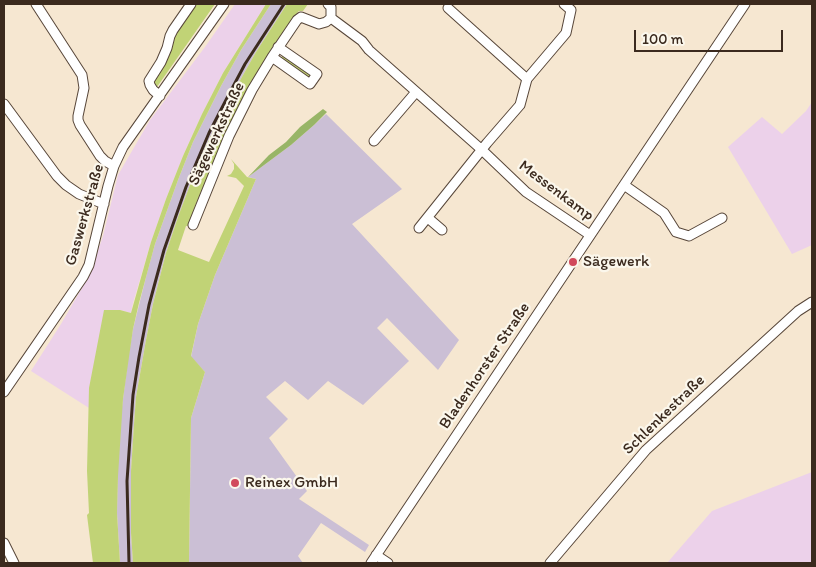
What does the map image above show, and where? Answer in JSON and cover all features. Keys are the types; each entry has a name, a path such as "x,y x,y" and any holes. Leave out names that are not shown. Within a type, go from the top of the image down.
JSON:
{"street":[{"path":"36,4 82,75 84,88 78,120 100,156 114,166"},
{"path":"160,96 153,90 149,81 161,62 170,36 191,4"},
{"name":"Gaswerkstraße","path":"4,392 83,277 89,265 114,166 123,147 224,4"},
{"path":"328,4 331,7 331,18"},
{"name":"Bladenhorster Straße","path":"373,559 745,4"},
{"path":"419,228 520,105 527,79 566,33 571,6"},
{"path":"448,8 527,79"},
{"name":"Sägewerkstraße","path":"193,225 229,136 252,90 278,47 301,17 319,24 331,18"},
{"name":"Messenkamp","path":"331,18 362,41 369,50 482,150 526,192 590,235"},
{"path":"272,57 310,84 317,74 278,47"},
{"path":"374,141 416,92"},
{"path":"4,104 56,176 79,194 104,204"},
{"path":"624,185 664,213 676,232 690,236 722,218"},
{"path":"428,218 442,230"},
{"name":"Schlenkestraße","path":"550,563 646,450 798,311 812,302"},
{"path":"4,543 14,563"},
{"path":"373,559 388,563"}],"shaded area":[{"path":"235,4 266,4 223,73 183,156 151,242 131,313 120,310 90,383 89,408 31,371 90,274 103,236 118,175 150,120"},
{"path":"271,4 287,4 256,52 220,116 199,161 166,253 153,304 136,397 131,471 133,563 120,563 117,513 120,423 133,329 147,273 155,244 193,142 241,50"},
{"path":"812,102 812,245 792,254 728,147 762,117 782,134 806,111"},
{"path":"326,114 402,189 352,224 459,340 438,370 387,318 377,328 409,361 363,405 328,381 308,400 285,381 266,397 288,419 269,438 307,491 299,499 369,545 365,552 321,523 298,556 303,563 189,563 191,418 205,372 191,357 198,324 215,275 256,179 248,177 291,145"},
{"path":"812,472 812,563 667,563 712,511"}],"green space":[{"path":"194,4 215,4 156,87 153,79 171,39"},
{"path":"266,4 271,4 241,50 193,142 155,244 133,329 123,399 117,513 120,563 93,563 87,515 89,513 87,471 89,388 104,310 120,310 131,313 151,242 183,156 223,73"},
{"path":"287,4 308,4 303,11 297,13 274,47 223,140 188,226 186,226 178,250 209,262 244,186 236,178 227,176 234,169 231,159 247,177 256,179 215,275 198,324 191,356 205,372 191,418 189,563 133,563 131,471 136,397 153,304 166,253 199,161 220,116 256,52"},
{"path":"283,55 312,75 309,79 281,58"},
{"path":"323,109 327,112 314,125 248,177 269,155"}],"railway":[{"path":"129,563 127,481 133,395 149,305 164,250 186,187 209,133 245,64 284,4"}],"place":[{"name":"Sägewerk","path":"573,262"},
{"name":"Reinex GmbH","path":"235,483"}]}
